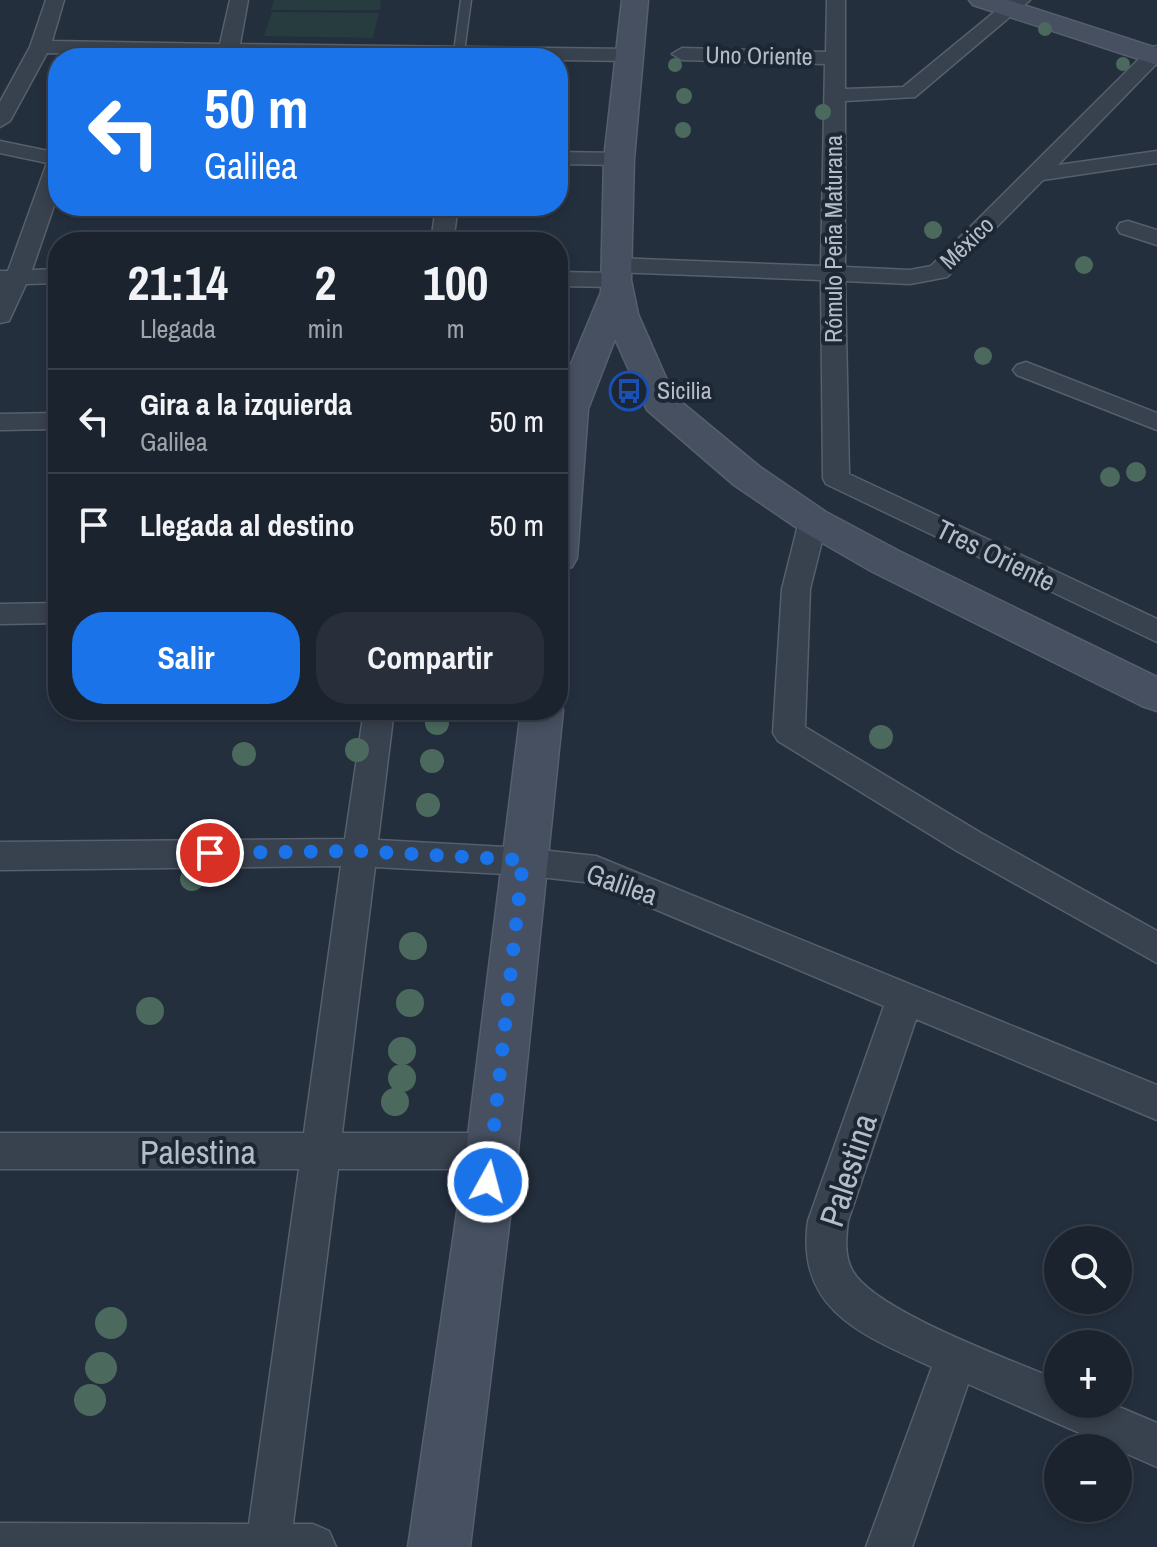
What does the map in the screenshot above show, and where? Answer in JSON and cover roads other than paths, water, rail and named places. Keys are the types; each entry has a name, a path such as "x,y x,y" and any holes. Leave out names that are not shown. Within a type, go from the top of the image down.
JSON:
{"main road":[{"path":"568,409 615,279 619,159 635,0"},
{"path":"982,0 1016,5 1156,55"},
{"path":"615,279 659,402 747,476 813,521 896,567 1157,695"},
{"path":"439,1547 492,1151 541,720"}],"street":[{"path":"0,121 40,47 55,0"},
{"path":"229,48 239,0"},
{"name":"Rómulo Peña Maturana","path":"836,0 833,272 836,478"},
{"path":"835,95 908,93 1016,5"},
{"path":"40,47 134,48"},
{"name":"Uno Oriente","path":"682,54 835,58"},
{"path":"568,55 631,55"},
{"name":"México","path":"615,279 833,272 910,277 939,272 1156,55"},
{"path":"0,147 48,158"},
{"path":"1037,174 1157,157"},
{"path":"568,158 619,159"},
{"path":"0,316 9,277 48,184"},
{"path":"1128,228 1157,238"},
{"path":"9,277 48,276"},
{"path":"568,279 615,279"},
{"path":"1026,370 1157,422"},
{"path":"0,422 48,421"},
{"name":"Tres Oriente","path":"836,478 1157,631"},
{"path":"813,521 796,589 789,733 969,842 1157,948"},
{"path":"0,614 48,613"},
{"path":"268,1546 378,720"},
{"name":"Galilea","path":"0,856 359,851 523,860 596,870 1157,1103"},
{"name":"Palestina","path":"905,998 828,1221 825,1240 827,1259 846,1295 862,1310 956,1358 1044,1396"},
{"name":"Palestina","path":"0,1151 492,1151"},
{"path":"889,1547 956,1358"},
{"name":"Palestina","path":"1095,1418 1157,1445"},
{"path":"0,1546 313,1547"}],"lane":[{"path":"460,48 466,0"}],"place":[{"name":"Sicilia","path":"629,391"}]}
